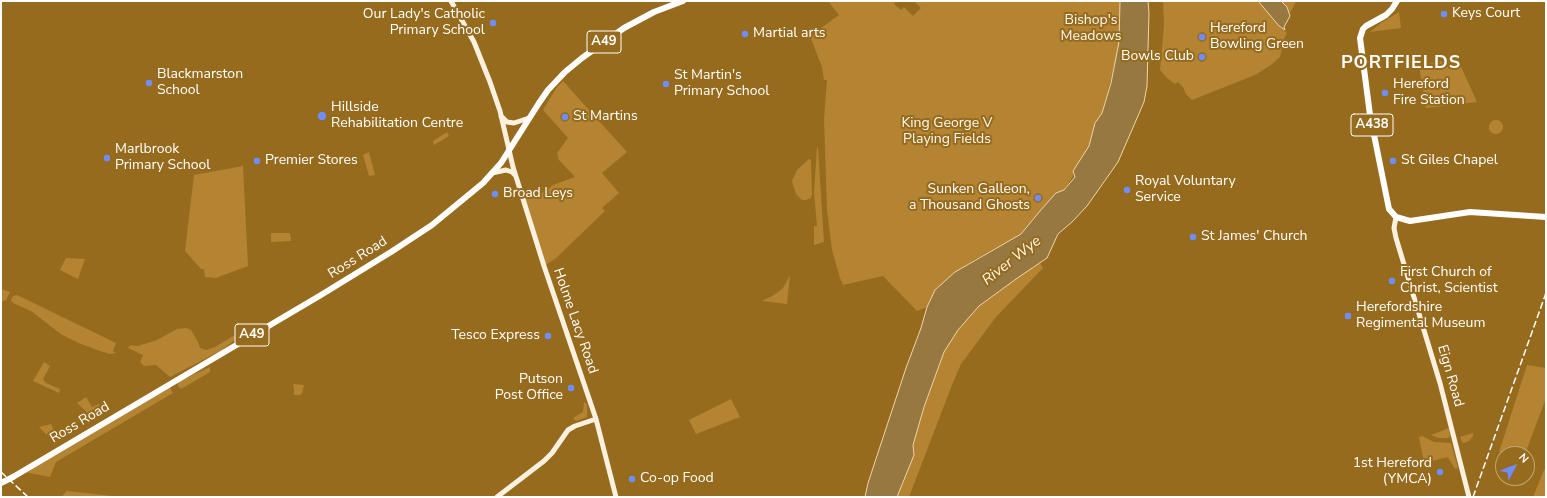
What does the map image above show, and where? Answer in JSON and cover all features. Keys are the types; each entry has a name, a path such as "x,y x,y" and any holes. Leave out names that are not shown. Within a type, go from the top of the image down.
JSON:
{"highway":[{"name":"Ross Road","path":"1,484 321,295 391,252 444,216 492,173 509,153 530,118 555,82 582,58 624,28 640,19 683,1"},
{"name":"A438","path":"1396,217 1389,209 1387,204 1370,115 1360,42 1363,29 1389,12 1397,1"},
{"path":"1396,217 1410,220 1470,212 1546,217"}],"street":[{"name":"Holme Lacy Road","path":"451,1 480,54 501,116 516,177 544,266 596,419 616,497"},
{"path":"501,116 507,122 514,123 530,118"},
{"path":"492,173 506,170 512,172 516,177"},
{"name":"Eign Road","path":"1396,217 1394,228 1396,238 1442,390 1469,497"},
{"path":"497,497 544,461 552,453 568,430 596,419"}],"green space":[{"name":"King George V Playing Fields","path":"828,1 896,1 894,4 901,10 904,7 913,16 921,8 915,2 916,1 1120,1 1119,42 1116,60 1102,113 1095,123 1089,146 1073,171 1073,176 1064,190 1056,193 1021,234 974,260 935,290 927,307 917,311 883,276 843,285 840,278 832,250 827,210 824,119 827,80 824,80 822,67 810,36 839,15"},
{"path":"1163,1 1258,1 1279,26 1287,33 1281,44 1282,49 1280,57 1271,65 1255,75 1192,100 1178,82 1175,84 1160,70 1164,25"},
{"path":"1281,1 1296,1 1290,13 1287,7"},
{"path":"1399,12 1401,28 1370,32 1381,23"},
{"path":"1457,58 1477,102 1426,108 1419,66"},
{"path":"563,81 627,152 602,173 619,193 602,208 605,211 555,259 544,266 524,198 539,194 553,185 575,177 559,160 557,153 568,138 543,110 557,87"},
{"path":"1496,120 1501,122 1503,127 1501,132 1496,134 1491,132 1489,127 1491,122"},
{"path":"447,132 449,136 434,145 433,141"},
{"path":"818,147 824,242 814,245 814,226 817,226 814,192"},
{"path":"369,152 375,175 369,176 363,155"},
{"path":"809,159 811,160 812,194 811,198 802,200 796,194 792,181 797,170"},
{"path":"243,166 248,266 216,278 205,277 204,269 201,269 185,251 194,175"},
{"path":"271,233 290,233 291,241 271,242"},
{"path":"66,258 85,259 78,279 60,270"},
{"path":"1040,263 1043,268 996,317 961,364 909,497 897,497 914,455 913,445 915,434 944,352 958,330 979,306"},
{"path":"790,275 787,304 762,301 774,295 783,288"},
{"path":"1,289 10,292 6,300 1,302"},
{"path":"17,295 116,343 113,351 116,353 110,354 100,351 62,335 31,311 13,303 11,300 13,296"},
{"path":"253,324 254,326 220,351 170,377 156,365 144,366 140,362 143,355 128,348 130,345 138,346 157,340 177,329 186,328 191,330 200,348 206,350 215,347"},
{"path":"44,362 50,366 43,379 46,383 60,389 59,393 33,381"},
{"path":"1527,365 1546,368 1546,398 1528,446 1501,446"},
{"path":"210,367 210,372 181,389 178,386 178,382"},
{"path":"293,384 304,385 300,395 294,395"},
{"path":"169,386 173,393 56,462 50,477 25,472"},
{"path":"86,397 92,407 99,404 102,413 92,417 77,403"},
{"path":"731,399 740,417 696,434 689,420"},
{"path":"584,402 587,404 587,417 576,421 573,418 583,412"},
{"path":"51,424 55,434 52,435 46,434 39,427"},
{"path":"1449,428 1450,436 1448,438 1438,438 1431,435"},
{"path":"1473,433 1473,436 1469,441 1464,443 1462,442 1460,437"},
{"path":"1422,436 1434,442 1451,443 1458,468 1455,469 1448,457 1424,463 1419,437"},
{"path":"1544,470 1546,470 1546,497 1533,497"},
{"path":"67,491 112,496 63,497 62,496"}],"water":[{"name":"River Wye","path":"1120,1 1148,1 1149,13 1147,86 1144,102 1118,162 1087,206 1058,234 1047,258 979,306 958,330 944,352 924,407 913,445 914,455 897,497 865,497 868,483 906,368 927,307 935,290 955,272 1021,234 1056,193 1064,190 1075,177 1073,171 1089,146 1095,123 1102,113 1111,83 1119,42"},
{"path":"1258,1 1281,1 1287,7 1290,16 1284,27 1285,30 1279,26"}],"railway":[{"path":"1473,497 1546,293"},
{"path":"1,472 28,497"}],"place":[{"name":"Keys Court","path":"1444,14"},
{"name":"Our Lady's Catholic Primary School","path":"493,23"},
{"name":"Martial arts","path":"745,34"},
{"name":"Hereford Bowling Green","path":"1202,37"},
{"name":"Bowls Club","path":"1202,57"},
{"name":"Blackmarston School","path":"149,83"},
{"name":"St Martin's Primary School","path":"666,84"},
{"name":"Hereford Fire Station","path":"1385,93"},
{"name":"Hillside Rehabilitation Centre","path":"322,116"},
{"name":"St Martins","path":"565,117"},
{"name":"Marlbrook Primary School","path":"107,158"},
{"name":"Premier Stores","path":"257,161"},
{"name":"St Giles Chapel","path":"1393,161"},
{"name":"Royal Voluntary Service","path":"1127,190"},
{"name":"Broad Leys","path":"495,194"},
{"name":"Sunken Galleon, a Thousand Ghosts","path":"1038,198"},
{"name":"St James' Church","path":"1193,237"},
{"name":"First Church of Christ, Scientist","path":"1392,281"},
{"name":"Herefordshire Regimental Museum","path":"1348,316"},
{"name":"Tesco Express","path":"548,336"},
{"name":"Putson Post Office","path":"571,388"},
{"name":"1st Hereford (YMCA)","path":"1440,472"},
{"name":"Co-op Food","path":"632,479"}],"district":[{"name":"PORTFIELDS","path":"1401,64"}],"park label":[{"name":"Bishop's Meadows","path":"1091,30"}]}
